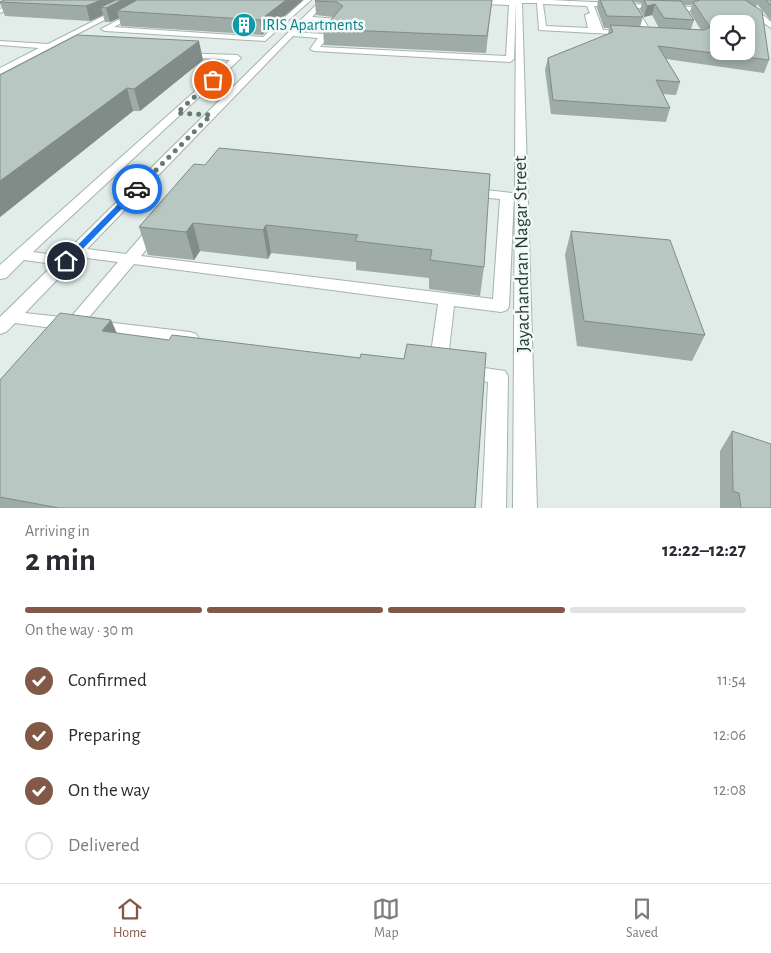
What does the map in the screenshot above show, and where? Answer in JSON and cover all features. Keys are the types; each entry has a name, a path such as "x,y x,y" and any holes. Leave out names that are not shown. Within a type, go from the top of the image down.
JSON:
{"street":[{"path":"0,10 27,0"},
{"path":"0,71 140,0"},
{"path":"127,7 145,8 105,29 265,39 308,0"},
{"path":"344,13 314,49 510,59 512,3 430,0"},
{"path":"500,0 519,0 540,5 631,6 687,10 691,21"},
{"name":"Jayachandran Nagar Street","path":"519,0 525,508"},
{"path":"612,0 631,6 656,34"},
{"path":"733,0 760,16 771,26"},
{"path":"5,322 290,34 325,3"},
{"path":"540,5 542,28 593,31 588,7"},
{"path":"588,7 600,32 648,34 631,6"},
{"path":"588,7 631,6"},
{"path":"306,19 338,20"},
{"path":"290,34 324,36"},
{"path":"0,44 48,47"},
{"path":"0,274 237,58 170,54"},
{"path":"177,113 211,115"},
{"path":"21,255 128,259 501,306 507,196 460,192"},
{"path":"55,346 167,216"},
{"path":"438,369 447,299"},
{"path":"5,322 73,325 211,341"},
{"path":"419,366 498,376 494,508"}],"building":[{"path":"4,0 101,0 86,6 0,2"},
{"path":"116,0 122,0 106,8 101,7"},
{"path":"137,0 286,0 260,20 117,11"},
{"path":"316,0 492,0 487,36 323,29 343,6 337,2"},
{"path":"600,0 632,0 643,17 607,16"},
{"path":"644,0 681,1 694,20 664,18 655,4 647,6"},
{"path":"700,0 745,0 762,11 769,60 755,58 755,15 710,15 710,27 693,2"},
{"path":"610,25 704,30 710,27 710,53 658,46 680,82 656,80 670,108 553,100 548,58 613,32"},
{"path":"77,35 199,41 134,89 127,88 0,181 0,75"},
{"path":"219,148 490,174 484,267 430,260 432,250 355,241 358,235 266,225 263,230 193,223 186,232 139,227 194,164 205,165"},
{"path":"571,231 670,240 705,335 584,321"},
{"path":"60,313 111,320 102,331 169,340 172,335 360,358 361,354 404,359 407,344 486,353 475,508 59,508 0,497 0,380"},
{"path":"732,431 771,444 771,508 741,508 739,493 733,491"}],"way so far":[{"path":"137,189 211,115 177,113 213,80"}],"place":[{"name":"IRIS Apartments","path":"244,25"}],"route":[{"path":"66,261 137,189"}]}
